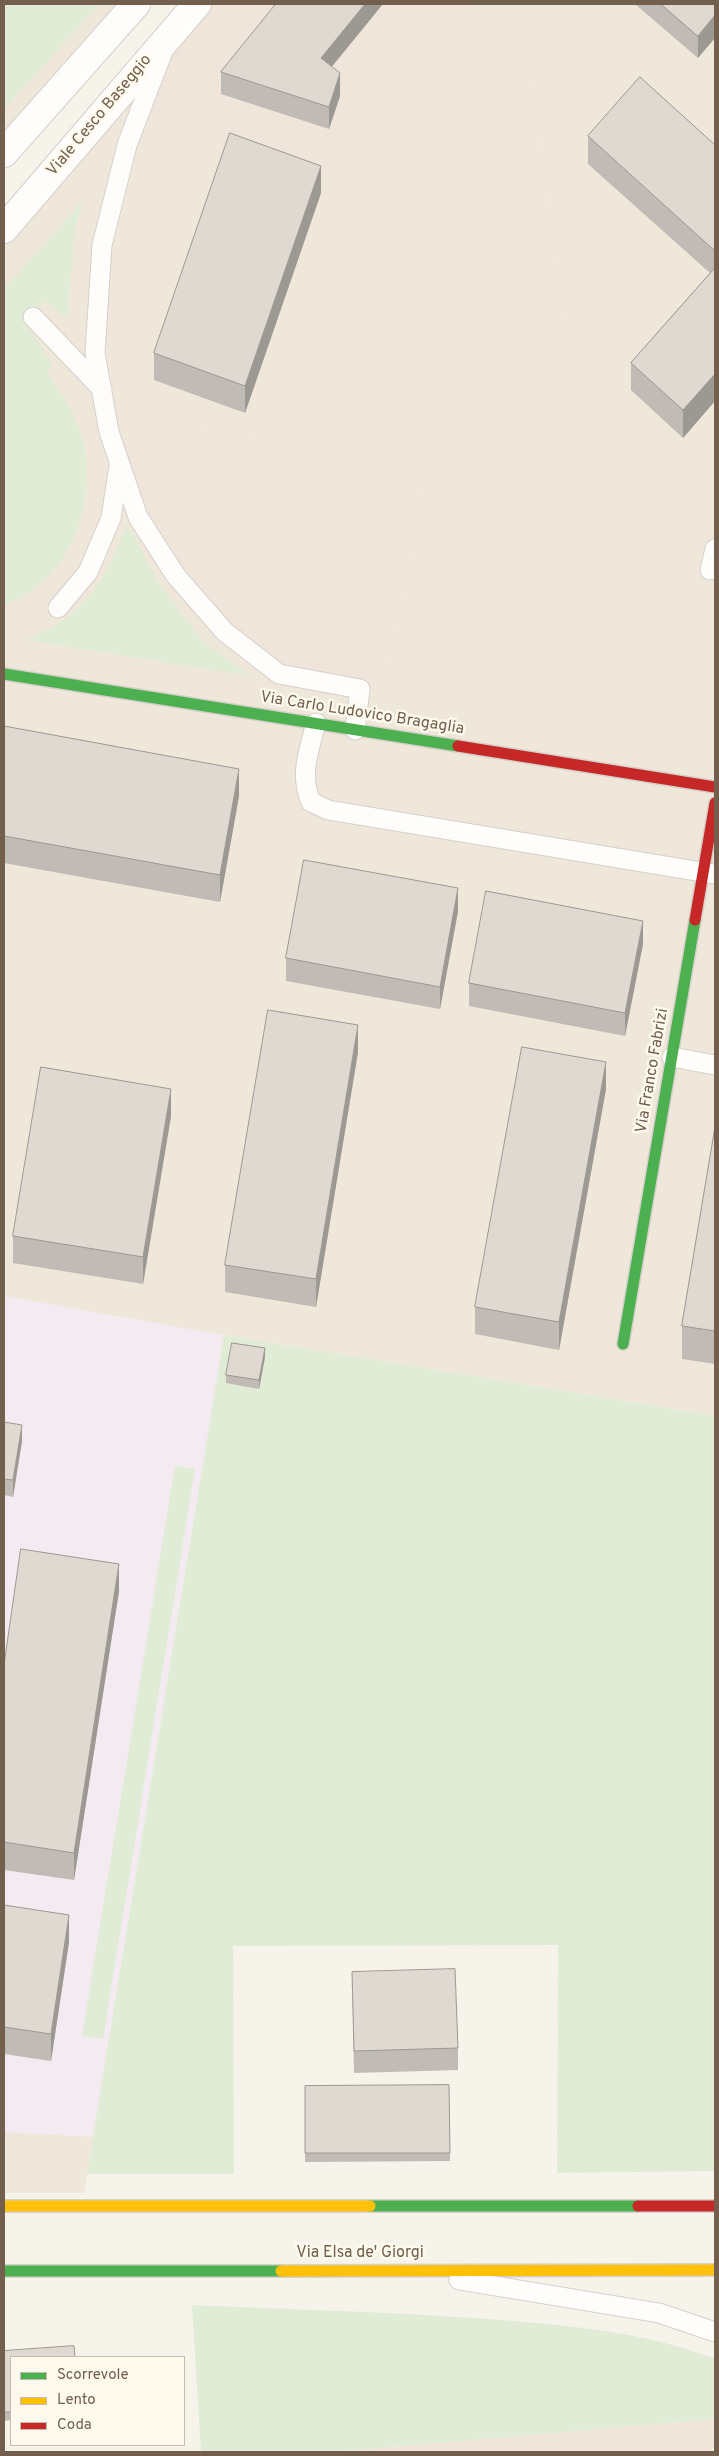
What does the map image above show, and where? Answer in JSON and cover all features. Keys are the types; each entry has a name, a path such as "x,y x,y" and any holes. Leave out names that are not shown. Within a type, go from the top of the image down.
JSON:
{"main road":[{"name":"Via Carlo Ludovico Bragaglia","path":"4,674 715,787"},
{"name":"Via Franco Fabrizi","path":"623,1344 672,1057 709,873 715,803"},
{"path":"4,2206 715,2206"},
{"name":"Via Elsa de' Giorgi","path":"4,2271 101,2269 715,2270"}],"street":[{"path":"4,153 136,4"},
{"name":"Viale Cesco Baseggio","path":"4,229 169,34 197,4"}],"lane":[{"path":"169,34 127,145 102,245 95,353 110,432 138,517 176,576 224,632 279,674 360,688 355,730"},
{"path":"33,317 102,389"},
{"path":"58,608 88,572 92,563 111,518 120,462"},
{"path":"710,570 715,549"},
{"path":"316,723 305,768 305,787 311,802 328,810 709,873"},
{"path":"672,1057 715,1065"},
{"path":"396,2270 621,2306 659,2314 715,2332"}],"shaded area":[{"path":"4,4 130,4 4,146"},
{"path":"208,4 470,4 524,53 564,341 421,462 407,564 379,685 282,667 226,624 179,567 144,510 121,447 193,430 258,441 344,181 147,114 177,38"},
{"path":"470,4 715,4 715,1416 224,1335 84,2193 4,2193 4,241 177,38 147,114 345,181 258,441 193,430 379,685 407,564 421,462 564,341 524,53"},
{"path":"4,1296 224,1335 93,2137 4,2132"},
{"path":"715,2419 715,2444 711,2452 333,2452"}],"green space":[{"path":"4,4 100,4 4,109"},
{"path":"83,201 75,228 67,318 45,301 26,324 52,363 47,373 67,403 79,428 86,456 86,495 82,515 75,534 56,568 39,586 4,606 4,289"},
{"path":"127,524 160,585 202,641 250,676 27,640 58,624 85,601 102,578 116,552"},
{"path":"224,1335 715,1416 715,2171 557,2173 558,1945 233,1946 234,2174 87,2174"},
{"path":"175,1466 195,1469 103,2039 82,2036"},
{"path":"192,2305 394,2313 515,2321 616,2333 666,2343 715,2359 715,2419 333,2452 201,2452"}],"building":[{"path":"276,4 365,4 321,58 340,73 329,107 221,72"},
{"path":"661,4 715,4 715,15 698,36"},
{"path":"640,77 715,145 715,251 588,136"},
{"path":"230,133 321,166 245,386 154,353"},
{"path":"715,268 715,374 683,410 631,363"},
{"path":"4,726 239,769 220,875 4,836"},
{"path":"304,860 458,888 440,987 286,958"},
{"path":"486,891 643,921 625,1013 469,983"},
{"path":"268,1010 358,1025 316,1279 225,1265"},
{"path":"522,1047 606,1062 559,1322 475,1307"},
{"path":"41,1067 171,1089 143,1257 13,1236"},
{"path":"715,1127 715,1331 682,1326"},
{"path":"232,1343 265,1348 259,1380 226,1375"},
{"path":"4,1422 22,1425 13,1480 4,1479"},
{"path":"21,1549 119,1564 74,1853 4,1842 4,1665"},
{"path":"4,1905 69,1915 51,2034 4,2027"},
{"path":"455,1969 458,2048 354,2051 352,1972"},
{"path":"449,2085 450,2153 305,2153 305,2086"},
{"path":"74,2346 75,2356 10,2356 10,2412 4,2412 4,2351"}],"traffic: fast":[{"path":"4,674 458,746"},
{"path":"623,1344 695,920"},
{"path":"370,2206 638,2206"},
{"path":"4,2271 281,2271"}],"traffic: slow":[{"path":"4,2206 370,2206"},
{"path":"281,2271 715,2270"}],"traffic: jam":[{"path":"458,746 715,787"},
{"path":"695,920 715,803"},
{"path":"638,2206 715,2206"}]}
